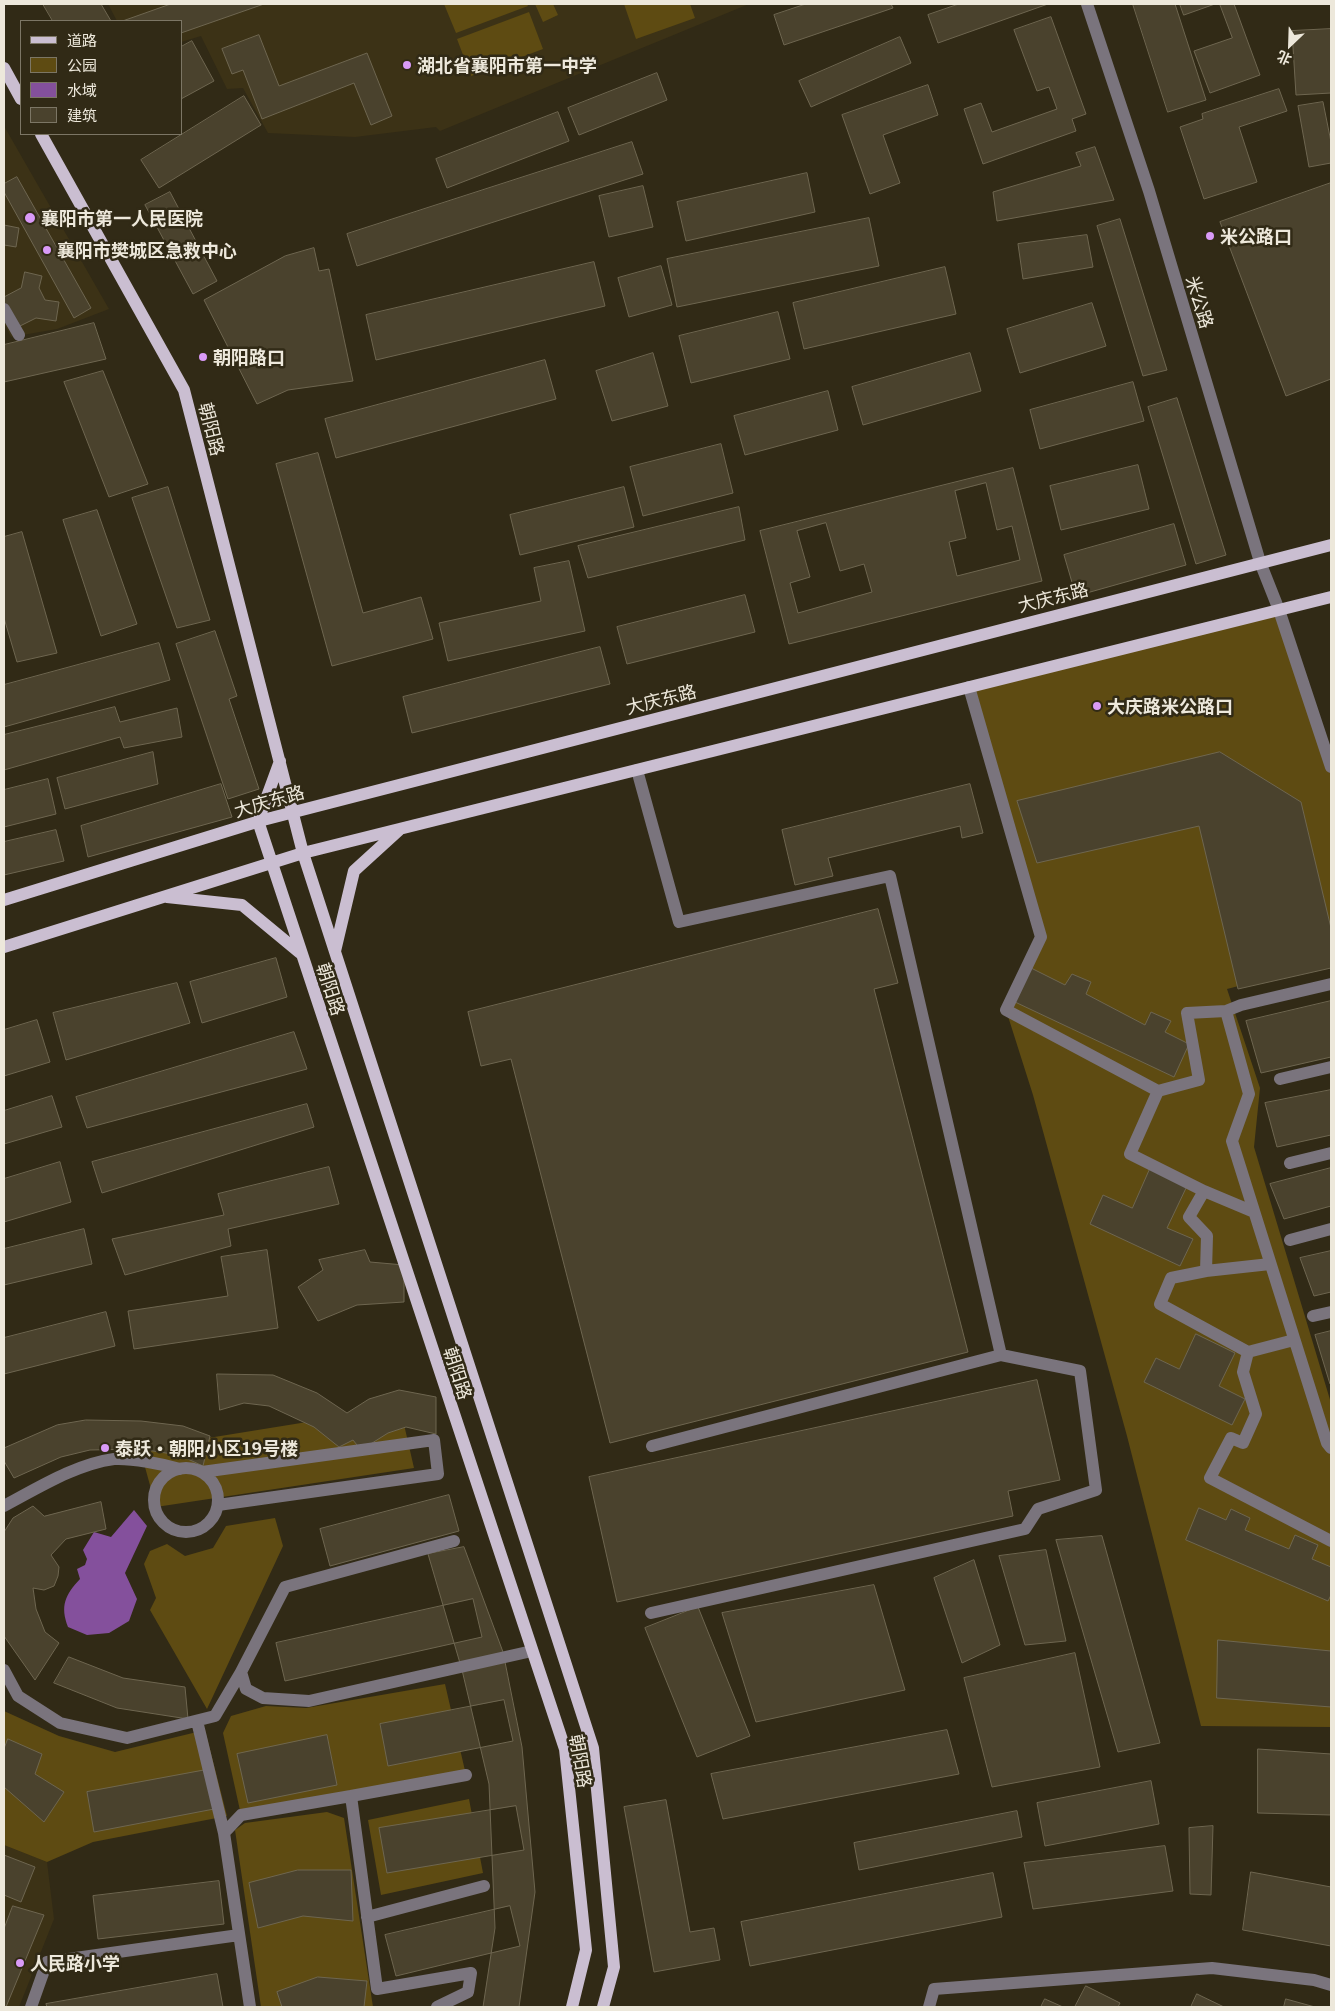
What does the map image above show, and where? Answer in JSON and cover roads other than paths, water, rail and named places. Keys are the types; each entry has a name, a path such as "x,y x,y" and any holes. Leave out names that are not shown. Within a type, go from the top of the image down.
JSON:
{"main road":[{"path":"4,68 20,97"},
{"name":"朝阳路","path":"42,135 184,390 303,853 593,1748 614,1967 603,2007"},
{"name":"大庆东路","path":"4,900 258,821 1331,545"},
{"path":"4,947 303,853 1331,597"},
{"path":"258,821 280,761"},
{"name":"朝阳路","path":"258,821 270,863 565,1749 586,1950 572,2007"},
{"path":"335,951 354,871 400,829"},
{"path":"162,897 242,905 300,952"}],"street":[{"name":"米公路","path":"1086,4 1149,192 1260,562 1279,610 1331,767"},
{"path":"4,309 19,335"},
{"path":"969,687 1041,938 1006,1010 1158,1090 1198,1080 1187,1013 1226,1011 1241,1005 1331,984"},
{"path":"637,770 679,922 890,876 1001,1355"},
{"path":"1226,1011 1249,1094 1232,1141 1327,1444 1331,1448"},
{"path":"1280,1079 1331,1067"},
{"path":"1158,1090 1130,1154 1204,1191 1254,1212"},
{"path":"1290,1163 1331,1153"},
{"path":"1204,1191 1189,1217 1207,1236 1206,1271"},
{"path":"1290,1240 1331,1230"},
{"path":"1270,1264 1206,1271 1171,1278 1160,1304 1248,1352 1294,1340"},
{"path":"1313,1316 1331,1312"},
{"path":"1248,1352 1243,1372 1256,1414 1243,1444 1231,1438 1210,1478 1331,1541"},
{"path":"651,1613 1025,1529 1038,1509 1096,1490 1080,1371 1001,1355 652,1446"},
{"path":"202,1472 434,1440 438,1474 218,1505"},
{"path":"4,1506 79,1468 115,1459 158,1464 180,1469 191,1468 202,1472 214,1484 218,1495 218,1505 215,1516 208,1524 199,1530 189,1533 178,1532 164,1523 155,1510 156,1488 166,1476 180,1469"},
{"path":"4,1670 18,1696 60,1723 127,1738 215,1716 241,1672 285,1587 454,1541"},
{"path":"241,1672 246,1689 263,1698 309,1701 532,1651"},
{"path":"197,1721 224,1834 250,2007"},
{"path":"224,1834 241,1815 466,1775"},
{"path":"351,1796 377,1989 471,1972 468,1992 437,2007"},
{"path":"367,1917 484,1886"},
{"path":"31,2007 47,1962 239,1935"},
{"path":"929,2007 934,1989 1212,1968 1314,1980 1331,1985"}],"water":[{"path":"134,1510 147,1526 125,1573 137,1599 129,1621 109,1633 87,1635 68,1627 64,1613 65,1601 80,1579 77,1569 85,1565 87,1559 83,1550 94,1532 111,1537"}],"place":[{"name":"湖北省襄阳市第一中学","path":"407,65"},
{"name":"襄阳市第一人民医院","path":"30,218"},
{"name":"米公路口","path":"1210,236"},
{"name":"襄阳市樊城区急救中心","path":"47,250"},
{"name":"朝阳路口","path":"203,357"},
{"name":"大庆路米公路口","path":"1097,706"},
{"name":"泰跃·朝阳小区19号楼","path":"105,1448"},
{"name":"人民路小学","path":"20,1963"}]}
